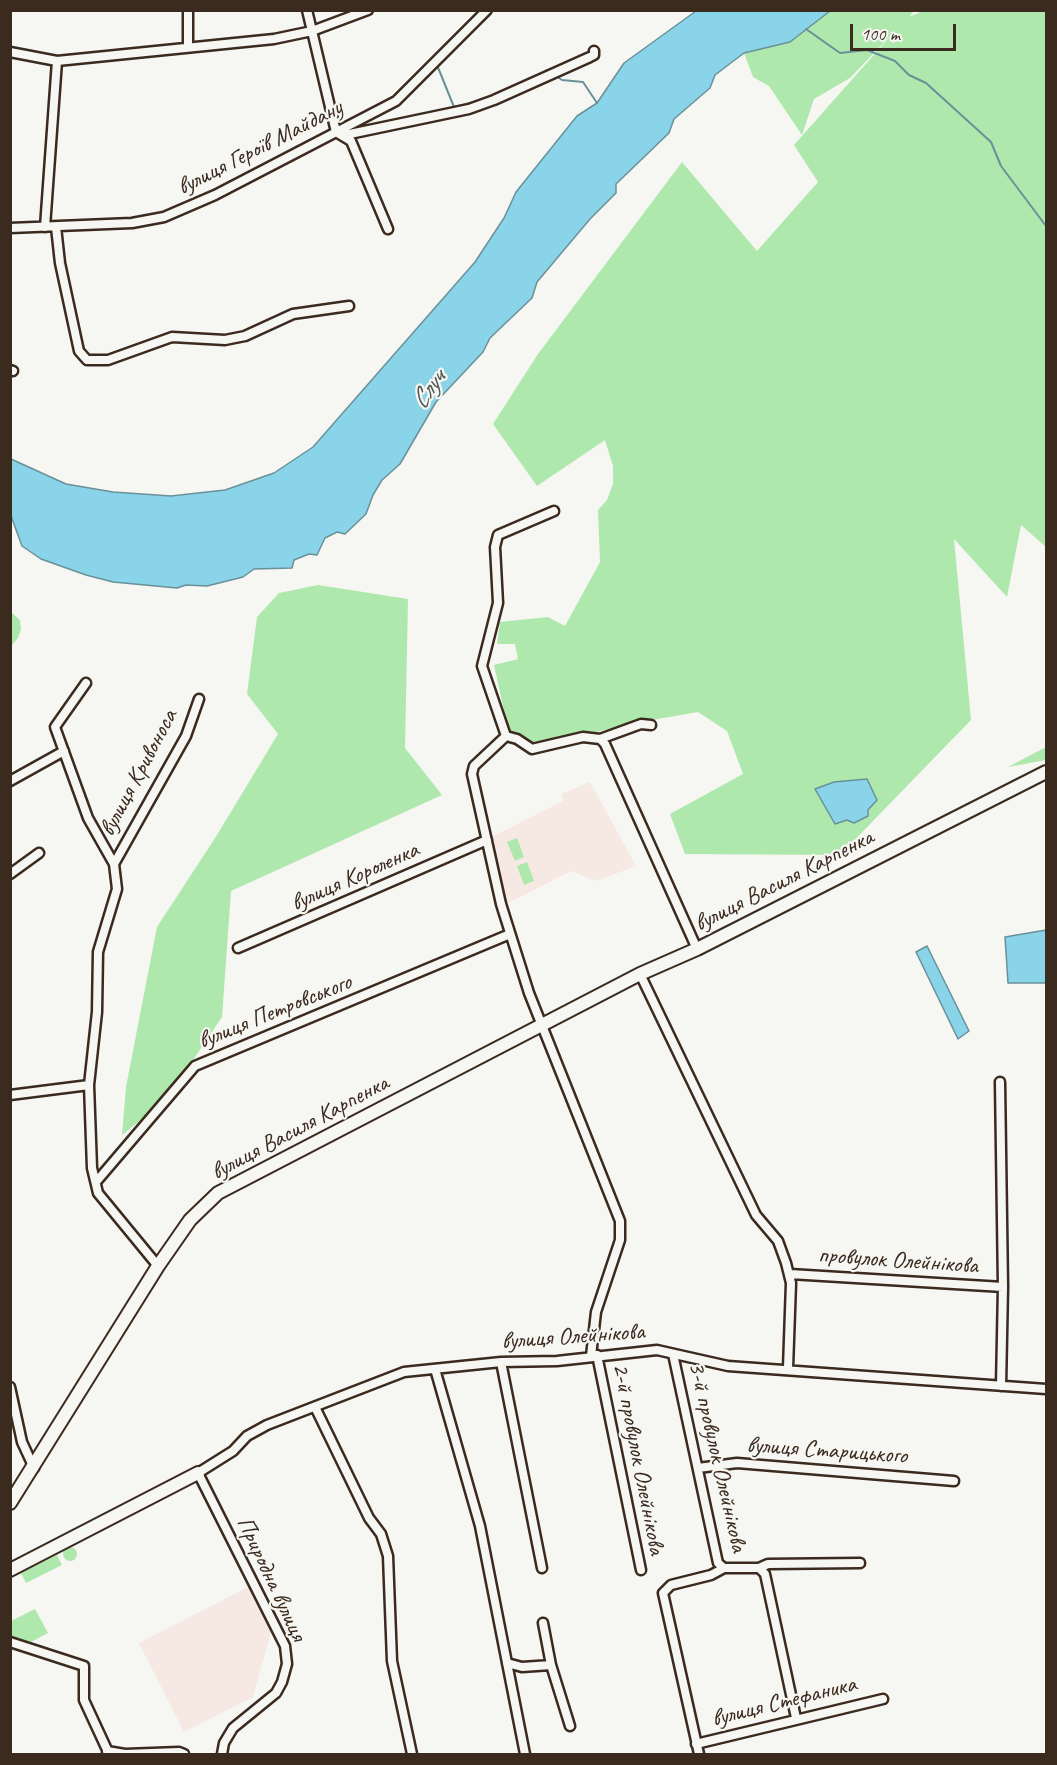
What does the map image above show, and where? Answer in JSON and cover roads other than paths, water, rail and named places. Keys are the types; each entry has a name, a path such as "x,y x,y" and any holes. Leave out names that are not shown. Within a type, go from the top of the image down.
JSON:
{"street":[{"path":"188,10 188,47"},
{"path":"307,10 340,133 351,141 388,229"},
{"path":"10,52 57,61 274,39 312,31 368,10"},
{"name":"вулиця Героїв Майдану","path":"10,228 132,223 164,217 216,195 340,133 396,101 487,10"},
{"path":"340,133 469,109 522,89 594,55 594,51"},
{"path":"45,227 57,61"},
{"path":"56,227 60,263 79,351 87,360 108,360 172,338 214,341 244,336 293,314 349,306"},
{"path":"506,736 482,666 498,603 495,547 498,535 554,511"},
{"name":"вулиця Кривоноса","path":"86,683 55,727 88,818 114,864 117,889 98,952 97,1012 89,1085 92,1168 99,1193 158,1266"},
{"name":"вулиця Кривоноса","path":"114,864 186,736 199,699"},
{"path":"506,736 517,739 532,749 583,737 600,739 641,724 651,725"},
{"path":"506,736 474,766 472,774 487,840 510,934 541,1026 620,1221 620,1240 596,1311 594,1355"},
{"path":"600,739 605,744 697,948"},
{"path":"10,781 64,751"},
{"name":"вулиця Василя Карпенка","path":"10,1503 34,1468 158,1266 190,1220 218,1193 236,1181 640,974 697,948 1047,772"},
{"name":"вулиця Короленка","path":"238,948 487,840"},
{"path":"10,874 39,853"},
{"name":"вулиця Петровського","path":"96,1182 195,1066 510,934"},
{"path":"640,974 756,1215 778,1242 790,1274 788,1368"},
{"name":"провулок Олейнікова","path":"1000,1082 1003,1287 1000,1386"},
{"path":"10,1095 89,1085"},
{"name":"провулок Олейнікова","path":"790,1274 1003,1287"},
{"name":"вулиця Олейнікова","path":"198,1473 233,1451 247,1436 267,1425 404,1372 501,1362 557,1361 594,1355 657,1350 728,1366 788,1368 1047,1389"},
{"name":"3-й провулок Олейнікова","path":"673,1354 718,1563 724,1568"},
{"name":"2-й провулок Олейнікова","path":"594,1355 641,1570"},
{"path":"501,1362 542,1568"},
{"path":"435,1369 480,1526 525,1755"},
{"path":"10,1387 22,1442 34,1468"},
{"path":"315,1407 386,1548 392,1661 412,1755"},
{"name":"вулиця Старицького","path":"698,1468 737,1462 954,1481"},
{"path":"10,1570 198,1473"},
{"name":"Природна вулиця","path":"198,1473 285,1646 287,1664 276,1693 233,1728 224,1743 222,1755"},
{"path":"699,1755 663,1593 671,1585 711,1575 724,1568 759,1568 768,1564 860,1563"},
{"path":"759,1568 765,1574 796,1718"},
{"path":"543,1623 551,1665 570,1726"},
{"path":"10,1642 84,1666 84,1700 108,1753 179,1752 184,1755"},
{"path":"507,1663 522,1667 551,1665"},
{"name":"вулиця Стефаника","path":"696,1744 796,1718 883,1699"}],"water":[{"name":"Случ","path":"696,11 830,11 790,42 744,53 715,75 710,88 674,119 669,133 616,184 616,193 590,219 537,282 532,298 490,338 483,352 436,402 400,464 382,480 366,514 345,534 337,532 325,538 317,555 309,554 294,560 292,568 254,569 243,577 207,586 186,585 177,588 113,582 86,575 41,559 22,546 11,516 11,459 66,484 113,492 171,496 225,490 274,473 313,447 475,262 504,218 516,192 577,116 597,103 624,63"},
{"path":"867,779 877,800 868,810 868,816 854,823 847,820 835,824 815,789 834,782"},
{"path":"1046,930 1046,983 1008,983 1005,937"},
{"path":"927,946 969,1031 958,1039 916,952"}],"waterway":[{"path":"806,29 840,53 867,50 895,61 909,75 926,83 991,142 1001,166 1046,226"},
{"path":"437,65 454,107 482,100 516,86"},
{"path":"538,76 547,70 551,73"},
{"path":"556,76 562,80 583,82 597,103"}]}
